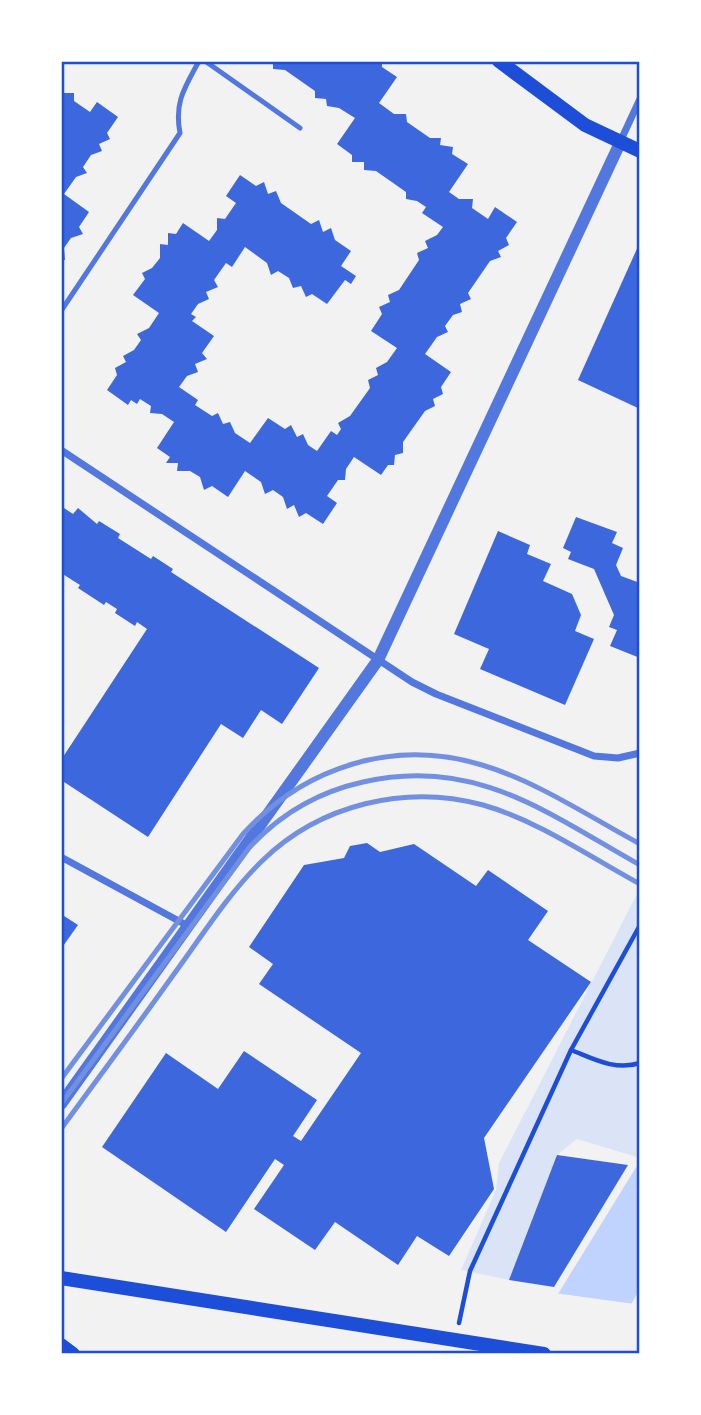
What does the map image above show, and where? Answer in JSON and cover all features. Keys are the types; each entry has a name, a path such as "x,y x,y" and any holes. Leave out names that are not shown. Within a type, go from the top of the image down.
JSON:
{"main road":[{"path":"499,61 585,125 640,151"},
{"path":"61,1278 544,1354"},
{"path":"61,1289 80,1281"},
{"path":"61,1345 73,1354"}],"street":[{"path":"61,1104 378,660 640,99"},
{"path":"61,450 424,689 579,752 606,759 640,752"},
{"path":"61,857 188,926"}],"lane":[{"path":"61,311 180,132 177,119 179,100 199,61"},
{"path":"205,61 300,128"}],"path":[{"path":"456,1341 471,1271 572,1050 640,925"},
{"path":"572,1050 608,1065 628,1067 640,1063"}],"shaded area":[{"path":"640,888 640,1158 577,1139 557,1155 509,1280 461,1270 496,1190 499,1163"}],"water":[{"path":"640,1161 640,1289 602,1354 521,1354"}],"pier":[{"path":"554,1293 635,1304 606,1354 517,1354"}],"building":[{"path":"273,61 382,61 382,67 397,77 379,103 394,114 406,114 407,122 430,138 441,138 440,145 453,147 452,154 468,164 449,192 459,199 473,199 472,208 488,219 495,207 517,222 506,238 509,245 498,251 501,257 490,261 468,293 471,299 460,304 462,312 453,315 445,326 448,332 437,337 425,354 451,372 441,387 443,394 433,399 435,406 425,411 403,442 403,453 395,455 394,465 388,465 381,475 354,457 346,469 345,480 338,480 327,496 337,503 323,524 306,513 299,517 294,505 287,509 283,497 273,490 265,494 261,482 245,471 228,497 212,486 204,490 200,477 190,471 177,471 178,463 166,463 170,457 157,448 174,422 162,414 150,413 151,406 140,399 137,404 131,400 128,405 107,390 117,375 115,368 126,362 123,356 134,350 141,340 137,334 149,328 159,313 133,295 145,279 142,273 152,268 160,258 160,244 168,245 168,233 176,234 183,223 209,241 217,230 217,218 225,219 236,203 226,196 240,175 256,186 264,182 268,194 276,191 281,203 311,224 319,220 323,232 331,228 335,240 351,251 341,266 356,276 351,284 345,280 327,304 312,294 306,297 301,286 293,288 289,278 278,271 271,275 267,263 245,247 232,267 226,263 214,280 218,287 206,292 209,299 198,304 191,314 196,317 192,321 214,336 202,353 207,359 195,364 198,372 187,376 179,387 198,400 195,405 212,416 218,413 223,424 230,422 235,433 250,443 268,418 285,429 291,425 297,437 303,434 308,445 317,451 331,431 337,435 341,429 338,423 350,416 370,388 368,380 378,375 376,368 387,362 397,348 371,331 382,314 379,307 390,302 388,295 399,290 419,260 417,253 428,248 425,241 437,235 443,227 422,213 426,207 417,201 406,199 406,192 376,171 364,170 364,162 352,162 352,155 337,144 355,118 339,108 327,106 326,99 315,98 315,91 285,70 273,69"},
{"path":"61,93 74,93 74,101 90,112 97,102 118,117 107,133 110,139 99,144 102,151 91,155 83,167 87,173 76,177 64,194 89,212 79,227 83,234 71,238 64,248 65,260 61,260"},
{"path":"640,242 640,409 578,380"},
{"path":"61,506 73,514 78,508 97,524 99,521 120,534 118,538 151,559 153,556 173,569 171,572 319,668 282,724 261,710 243,738 221,724 148,837 61,780 61,760 147,629 137,622 135,626 115,613 117,609 106,602 104,605 61,573"},
{"path":"576,517 617,532 612,543 623,548 616,565 621,576 640,583 640,658 610,646 617,630 609,627 614,615 594,569 568,559 571,552 563,548"},
{"path":"498,531 530,545 527,554 551,564 543,581 572,594 581,615 575,631 594,639 565,705 480,669 489,649 454,634"},
{"path":"367,843 380,852 414,844 476,886 488,870 548,911 528,940 591,982 484,1138 494,1189 449,1256 417,1236 398,1265 335,1222 315,1250 254,1209 284,1165 275,1159 226,1232 102,1147 166,1053 218,1089 244,1051 317,1100 293,1136 301,1141 361,1053 259,984 273,964 249,947 304,865 344,858 350,846"},
{"path":"61,914 78,925 61,949"},
{"path":"557,1155 628,1165 554,1287 509,1280"}],"railway":[{"path":"61,1079 243,834 267,811 294,791 322,776 352,764 383,757 449,757 482,765 522,780 640,844"},
{"path":"61,1104 249,848 287,815 315,798 346,786 403,776 440,777 475,783 509,794 541,809 640,865"},
{"path":"61,1129 238,887 285,841 310,825 337,813 395,798 454,799 483,805 524,820 564,840 640,884"}]}
